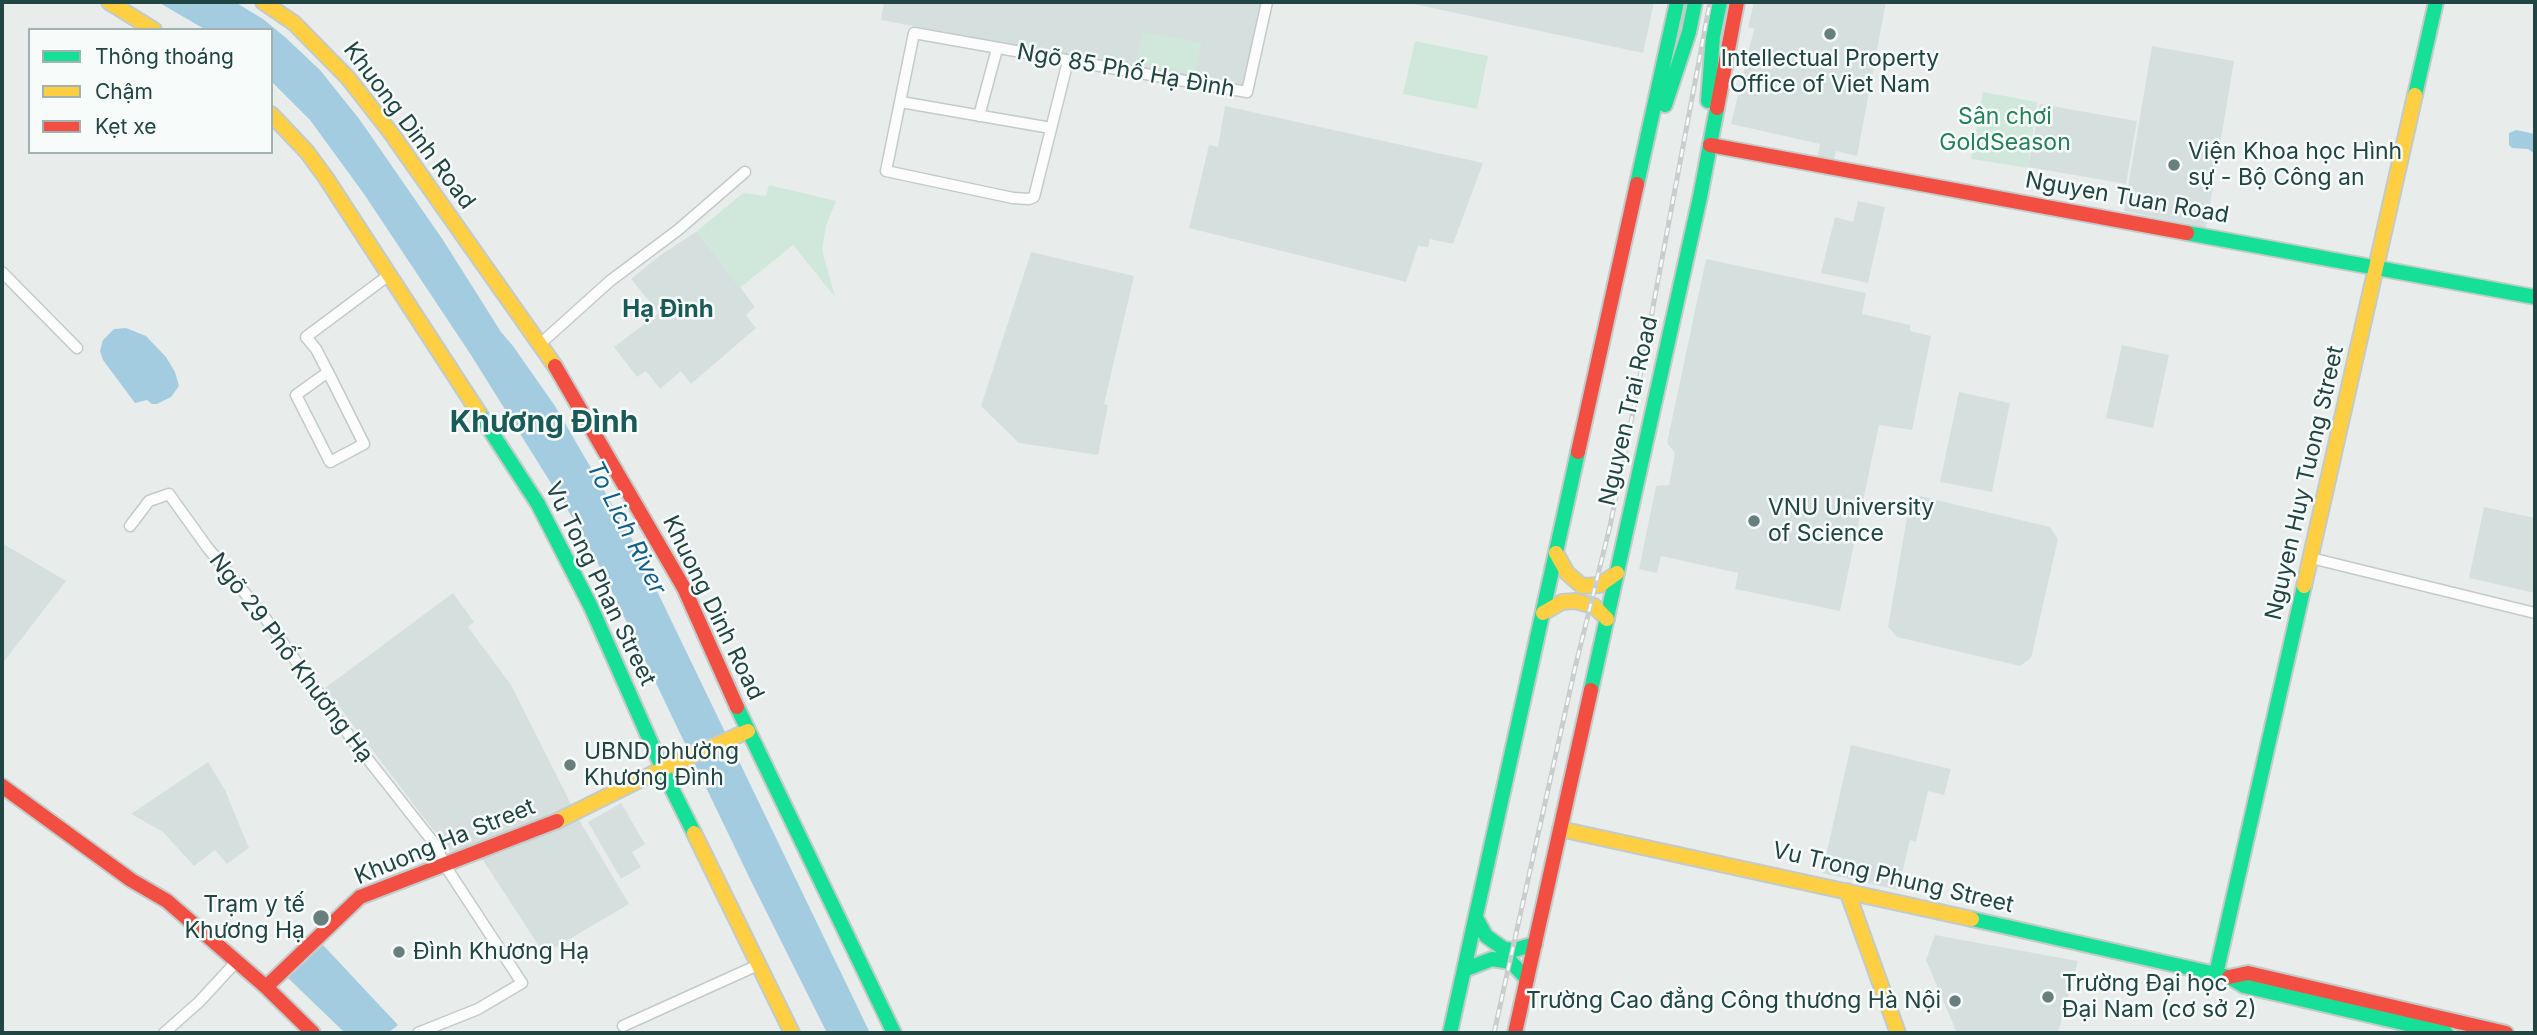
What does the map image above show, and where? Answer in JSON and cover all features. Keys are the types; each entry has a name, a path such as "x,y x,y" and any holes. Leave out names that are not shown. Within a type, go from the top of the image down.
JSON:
{"main road":[{"path":"110,2 151,28"},
{"name":"Khuong Dinh Road","path":"263,2 294,23 348,78 391,133 564,378 684,588 743,734 894,1033"},
{"name":"Nguyen Trai Road","path":"1450,1033 1677,2"},
{"path":"1638,183 1689,32 1695,2"},
{"path":"1700,197 1713,36 1720,2"},
{"name":"Nguyen Trai Road","path":"1515,1033 1700,197 1737,2"},
{"name":"Nguyen Huy Tuong Street","path":"2222,976 2311,558 2436,2"},
{"name":"Vu Tong Phan Street","path":"273,116 314,160 538,505 669,766 758,965 792,1033"},
{"name":"Nguyen Tuan Road","path":"1710,145 2535,297"},
{"path":"1556,554 1567,573 1582,586 1600,585 1617,573"},
{"path":"1543,612 1562,602 1575,601 1594,606 1607,619"},
{"name":"Khuong Ha Street","path":"266,987 360,897 549,825 669,766 743,734"},
{"path":"2,786 131,880 167,901 266,987 313,1033"},
{"name":"Vu Trong Phung Street","path":"1560,829 2222,976 2244,986 2446,1033"},
{"path":"1847,891 1898,1033"},
{"path":"1476,918 1486,936 1504,948 1514,950 1535,944"},
{"path":"1464,970 1492,959 1511,962 1527,979"},
{"name":"Vu Trong Phung Street","path":"2222,976 2248,973 2479,1030 2506,1033"}],"street":[{"name":"Ngõ 85 Phố Hạ Đình","path":"901,102 914,33 1247,92 1267,2"},
{"path":"979,116 997,49"},
{"path":"1051,128 901,102 886,171 1013,198 1029,200 1034,197 1068,61"},
{"path":"540,344 610,281 678,230 745,172"},
{"path":"2,272 76,348"},
{"path":"328,372 296,395 330,462 364,444 328,372 316,349 306,337 389,275"},
{"name":"Ngõ 29 Phố Khương Hạ","path":"130,526 149,502 169,494 263,615 348,734 437,846 444,864"},
{"path":"2311,558 2535,613"},
{"path":"418,1033 478,1009 522,983 444,864"},
{"path":"164,1033 199,1002 236,962"},
{"path":"623,1026 758,965"}],"shaded area":[{"path":"884,2 1265,2 1246,89 881,20"},
{"path":"1404,2 1654,2 1643,53"},
{"path":"1754,2 1886,2 1857,156 1836,151 1834,159 1818,156 1820,144 1731,124 1754,29 1748,27"},
{"name":"Viện Khoa học Hình sự - Bộ Công an","path":"2152,46 2234,61 2206,228 2124,211"},
{"path":"2040,104 2137,121 2126,184 2028,167"},
{"path":"1225,106 1483,163 1453,244 1430,239 1428,247 1418,246 1406,282 1189,228 1209,145 1218,147"},
{"path":"1858,201 1885,207 1868,283 1821,273 1835,217 1853,222"},
{"path":"697,231 755,307 746,315 756,328 691,384 681,371 660,389 646,371 637,377 614,347 659,313 631,279"},
{"path":"1031,252 1134,276 1104,404 1108,405 1098,455 1019,443 981,406"},
{"path":"1706,259 1866,293 1862,314 1910,325 1910,331 1931,336 1912,430 1879,425 1840,611 1735,589 1738,573 1661,556 1657,573 1639,569 1656,486 1669,485 1675,453 1667,443"},
{"path":"2122,345 2169,355 2153,428 2106,418"},
{"path":"1959,392 2010,403 1992,492 1940,482"},
{"path":"1920,496 2050,527 2058,539 2031,658 2020,666 1897,637 1888,627 1909,506"},
{"path":"2484,507 2535,518 2535,593 2469,578"},
{"path":"2,543 66,581 2,664"},
{"path":"453,593 474,622 468,627 511,685 573,808 546,821 460,852 450,852 325,688"},
{"path":"1851,745 1951,769 1944,795 1928,791 1916,842 1910,840 1898,890 1822,873"},
{"path":"208,762 225,790 249,848 227,864 215,850 194,866 163,832 131,814"},
{"path":"621,803 645,844 632,852 641,867 621,879 588,822"},
{"path":"578,818 629,904 544,954 481,857 549,833"},
{"path":"1935,935 2078,961 2058,1033 1953,1033 1956,1031 1926,960"}],"green space":[{"path":"1142,32 1201,43 1195,75 1136,63"},
{"path":"1415,41 1488,56 1477,109 1403,94"},
{"name":"Sân chơi GoldSeason","path":"1983,92 2037,102 2028,168 1971,159"},
{"path":"769,185 836,201 826,226 822,250 835,297 793,245 740,288 697,231 743,193 766,196"}],"water":[{"path":"158,2 235,2 263,19 320,70 360,120 443,240 501,332 555,406 631,537 870,1033 827,1033 582,533 471,355 364,194 310,120 273,83 273,28 203,28"},
{"path":"2516,130 2535,134 2535,154 2528,149 2512,148 2509,145 2509,133"},
{"path":"126,328 146,336 166,357 179,386 171,397 157,404 147,400 135,403 103,360 100,351 103,340 114,329"},
{"path":"323,945 398,1025 388,1033 345,1033 288,978"}],"railway":[{"path":"1494,1033 1575,668 1610,526 1710,2"}],"traffic: fast":[{"path":"1637,184 1677,2"},
{"path":"1665,105 1689,32 1695,2"},
{"path":"1708,101 1713,36 1720,2"},
{"path":"2415,95 2436,2"},
{"path":"1591,690 1700,197 1717,108"},
{"path":"2187,233 2535,297"},
{"path":"479,413 538,504 591,607 694,833"},
{"path":"1450,1033 1578,452"},
{"path":"2216,974 2304,586"},
{"path":"737,707 894,1033"},
{"path":"1476,918 1486,936 1504,949 1514,950 1535,944"},
{"path":"1972,919 2229,977 2244,986 2446,1033"},
{"path":"1464,970 1492,959 1511,962 1527,979"}],"traffic: slow":[{"path":"109,2 151,28"},
{"path":"263,2 294,23 348,78 391,133 555,366"},
{"path":"2304,586 2415,95"},
{"path":"273,116 307,152 326,178 479,413"},
{"path":"1556,553 1567,573 1582,586 1600,585 1617,573"},
{"path":"1543,613 1562,602 1575,601 1594,606 1607,619"},
{"path":"557,821 662,769 748,731"},
{"path":"1560,829 1972,919"},
{"path":"694,833 792,1033"},
{"path":"1847,891 1898,1033"}],"traffic: jam":[{"path":"1717,108 1737,2"},
{"path":"1710,145 2187,233"},
{"path":"1578,452 1637,184"},
{"path":"555,366 684,588 737,707"},
{"path":"1515,1033 1591,690"},
{"path":"2,786 131,880 167,901 266,987 313,1033"},
{"path":"266,987 360,897 557,821"},
{"path":"2229,977 2248,973 2506,1033"}],"place":[{"name":"Intellectual Property Office of Viet Nam","path":"1830,34"},
{"name":"Viện Khoa học Hình sự - Bộ Công an","path":"2174,165"},
{"name":"VNU University of Science","path":"1754,521"},
{"name":"UBND phường Khương Đình","path":"570,765"},
{"name":"Trạm y tế Khương Hạ","path":"321,918"},
{"name":"Đình Khương Hạ","path":"399,952"},
{"name":"Trường Đại học Đại Nam (cơ sở 2)","path":"2048,997"},
{"name":"Trường Cao đẳng Công thương Hà Nội","path":"1955,1001"}],"district":[{"name":"Hạ Đình","path":"668,310"},
{"name":"Khương Đình","path":"544,423"}],"water label":[{"name":"To Lich River","path":"626,528"}]}
